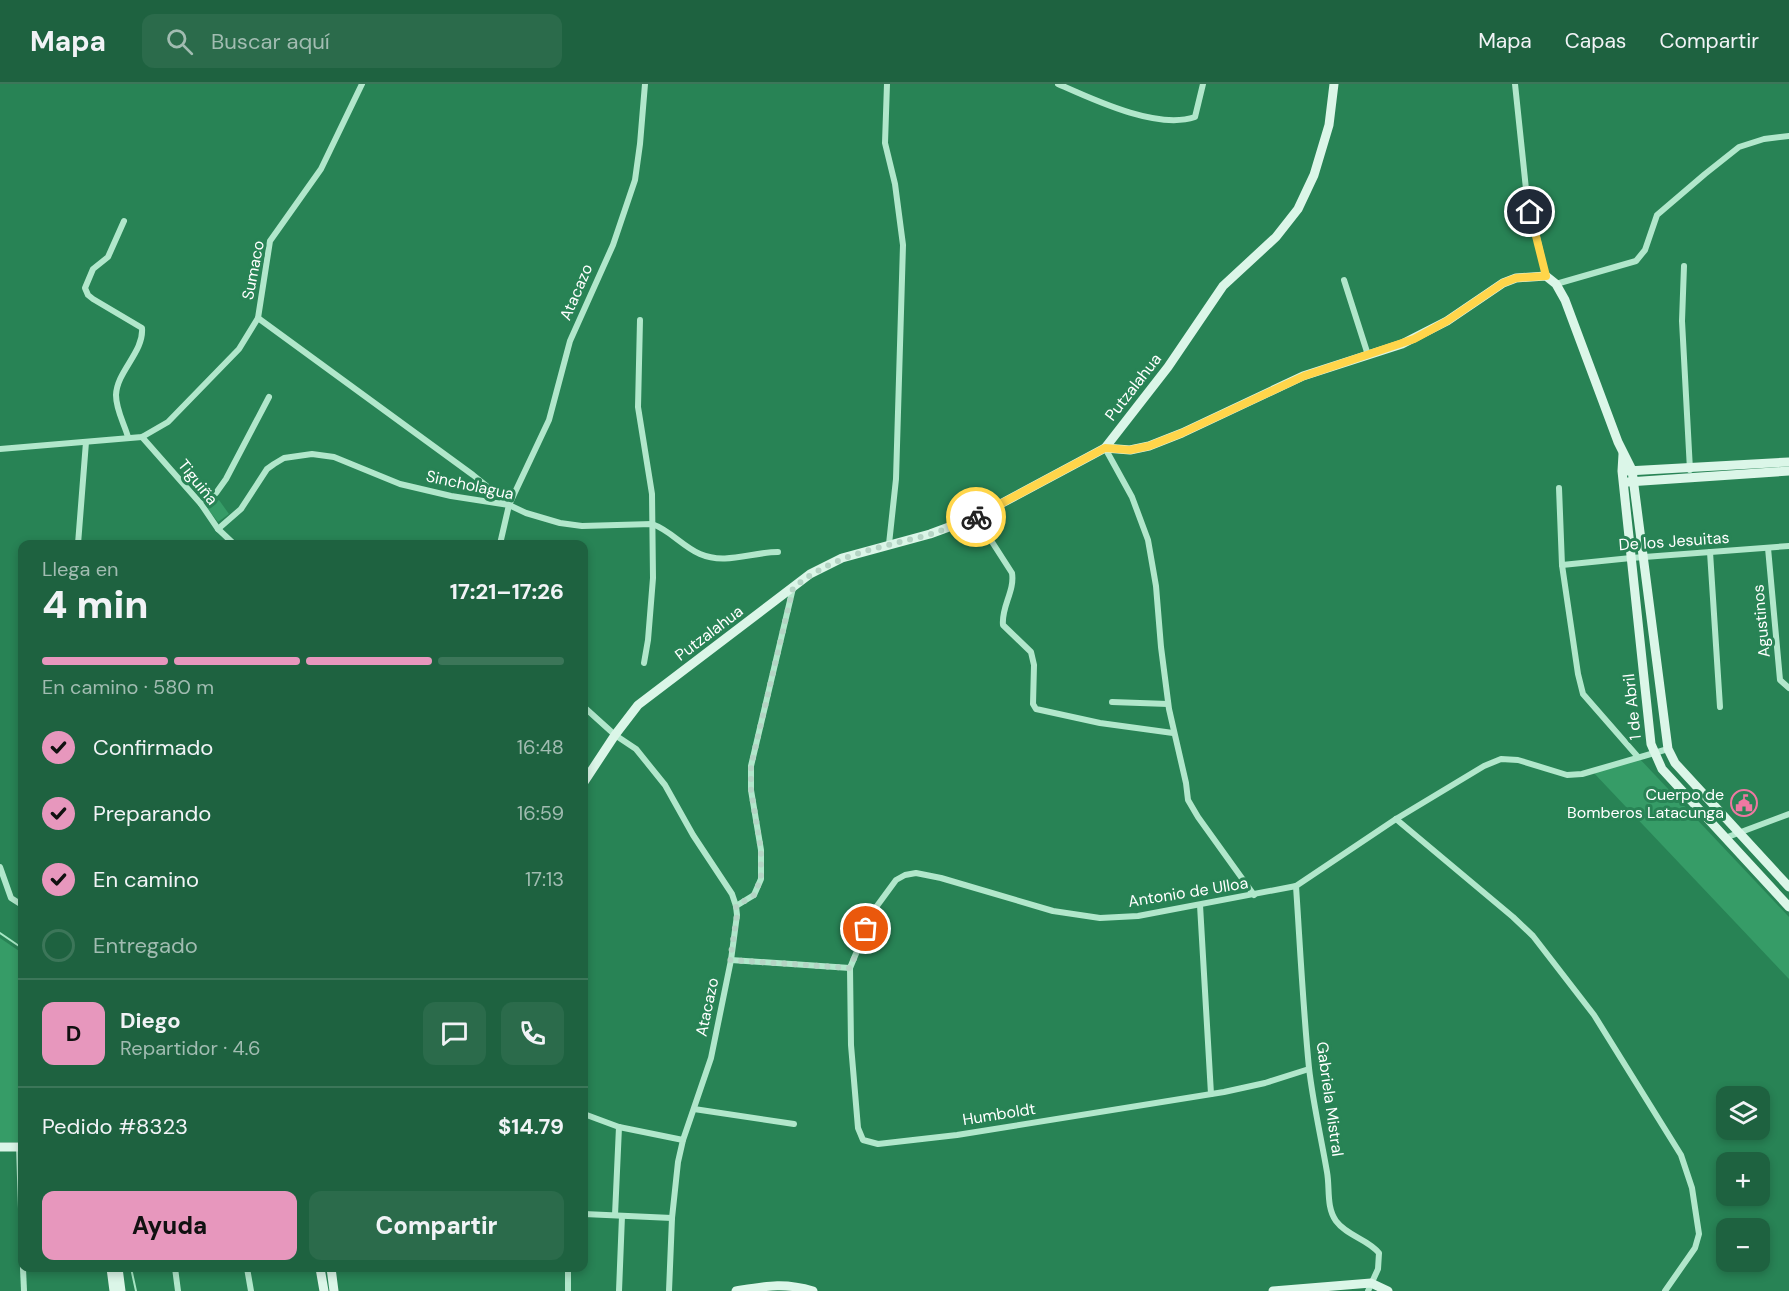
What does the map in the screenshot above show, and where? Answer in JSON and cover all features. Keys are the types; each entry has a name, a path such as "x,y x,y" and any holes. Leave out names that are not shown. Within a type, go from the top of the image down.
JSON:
{"street":[{"name":"Sumaco","path":"142,437 168,422 239,349 258,318 270,241 321,169 362,84"},
{"name":"Atacazo","path":"502,540 509,505 549,420 570,341 613,244 635,180 645,84"},
{"path":"887,84 885,143 896,184 903,245 896,478 889,544"},
{"path":"1058,84 1124,112 1183,121 1195,117 1203,84"},
{"name":"Putzalahua","path":"588,776 638,705 810,574 842,558 930,534 975,517 1105,448 1168,367 1222,286 1276,237 1298,209 1314,175 1326,135 1334,84"},
{"path":"1515,84 1526,189 1546,276 1556,284 1636,261 1645,250 1657,214 1705,174 1739,147 1764,139 1789,136"},
{"path":"123,221 108,257 96,265 85,288 93,299 142,328 141,338 117,391 117,407 128,437"},
{"path":"1684,266 1682,321 1690,472"},
{"path":"1105,448 1130,450 1149,446 1304,376 1368,356 1425,334 1503,283 1516,278 1546,276"},
{"path":"1344,280 1368,356"},
{"name":"1 de Abril","path":"1556,284 1565,300 1623,452 1627,470 1634,482 1668,749 1675,764 1789,888"},
{"path":"258,318 473,475 509,505"},
{"path":"640,320 638,407 652,494 651,601 644,663"},
{"path":"201,504 216,493 226,479 269,397"},
{"path":"0,449 142,437"},
{"name":"Tiguiña","path":"142,437 201,504 218,530 229,540"},
{"path":"78,540 86,442"},
{"path":"1105,448 1132,497 1148,540 1156,586 1168,704 1188,800 1254,895"},
{"name":"Sincholagua","path":"218,530 241,509 267,469 284,458 312,454 333,457 400,484 451,496 509,505 548,520 582,526 652,524"},
{"path":"1623,483 1690,472 1789,462"},
{"path":"1627,470 1789,471"},
{"name":"1 de Abril","path":"1627,470 1623,483 1653,753 1662,769 1789,907"},
{"path":"1560,488 1562,565 1583,694 1638,757"},
{"path":"975,517 1012,573 1014,582 1002,618 1003,625 1031,652 1034,665 1033,704 1036,709 1101,723 1173,733"},
{"path":"652,524 662,527 688,548 702,555 722,558 778,552"},
{"name":"De los Jesuitas","path":"1562,565 1789,546"},
{"name":"Agustinos","path":"1768,548 1780,680 1789,688"},
{"path":"1710,552 1720,707"},
{"path":"588,711 615,735 636,749 665,784 693,835 732,894 736,906 754,895 761,879 761,850 751,790 751,766 793,588"},
{"path":"1112,702 1168,704"},
{"name":"Antonio de Ulloa","path":"850,968 874,910 896,880 905,875 916,873 941,878 1053,911 1100,918 1138,916 1296,886 1396,819 1484,766 1501,759 1518,760 1567,775 1582,774 1668,749"},
{"path":"1725,838 1789,814"},
{"path":"1396,819 1533,936 1594,1015 1681,1155 1692,1188 1695,1220 1699,1234 1695,1248 1665,1291"},
{"path":"0,867 11,898 18,902"},
{"name":"Gabriela Mistral","path":"1296,886 1310,1069 1318,1133 1327,1173 1330,1208 1336,1220 1345,1230 1372,1245 1379,1254 1378,1269 1369,1287"},
{"path":"1200,905 1211,1094"},
{"name":"Atacazo","path":"669,1291 672,1218 678,1162 683,1140 711,1058 730,960 737,915 736,906"},
{"path":"730,960 850,968"},
{"name":"Humboldt","path":"850,968 851,1045 858,1128 862,1140 878,1144 957,1135 1211,1094 1265,1083 1310,1069"},
{"path":"694,1109 794,1124"},
{"path":"588,1115 619,1127 683,1140"},
{"path":"619,1127 619,1291"},
{"path":"0,1147 18,1147"},
{"path":"588,1214 672,1218"},
{"path":"23,1272 24,1291"},
{"path":"112,1272 118,1290"},
{"path":"118,1272 118,1290"},
{"path":"176,1272 178,1291"},
{"path":"248,1272 250,1291"},
{"path":"321,1272 324,1291"},
{"path":"332,1272 334,1291"},
{"path":"568,1272 568,1291"},
{"path":"736,1291 773,1284 793,1285 813,1291"},
{"path":"1273,1291 1369,1287 1388,1291"}],"green space":[{"path":"219,500 229,514 218,522 207,508"},
{"path":"1638,757 1789,917 1789,979 1592,771"},
{"path":"0,938 18,950 18,1142 0,1142"}],"waterway":[{"path":"0,933 18,945"},
{"path":"132,1272 136,1291"}],"way so far":[{"path":"866,929 850,968 730,960 737,915 736,906 754,895 761,879 761,850 751,790 751,766 793,588 810,574 842,558 930,534 976,517"}],"place":[{"name":"Cuerpo de Bomberos Latacunga","path":"1744,803"}],"route":[{"path":"976,517 1105,448 1130,450 1149,446 1304,376 1402,344 1425,334 1503,283 1516,278 1546,276 1530,212"}]}
